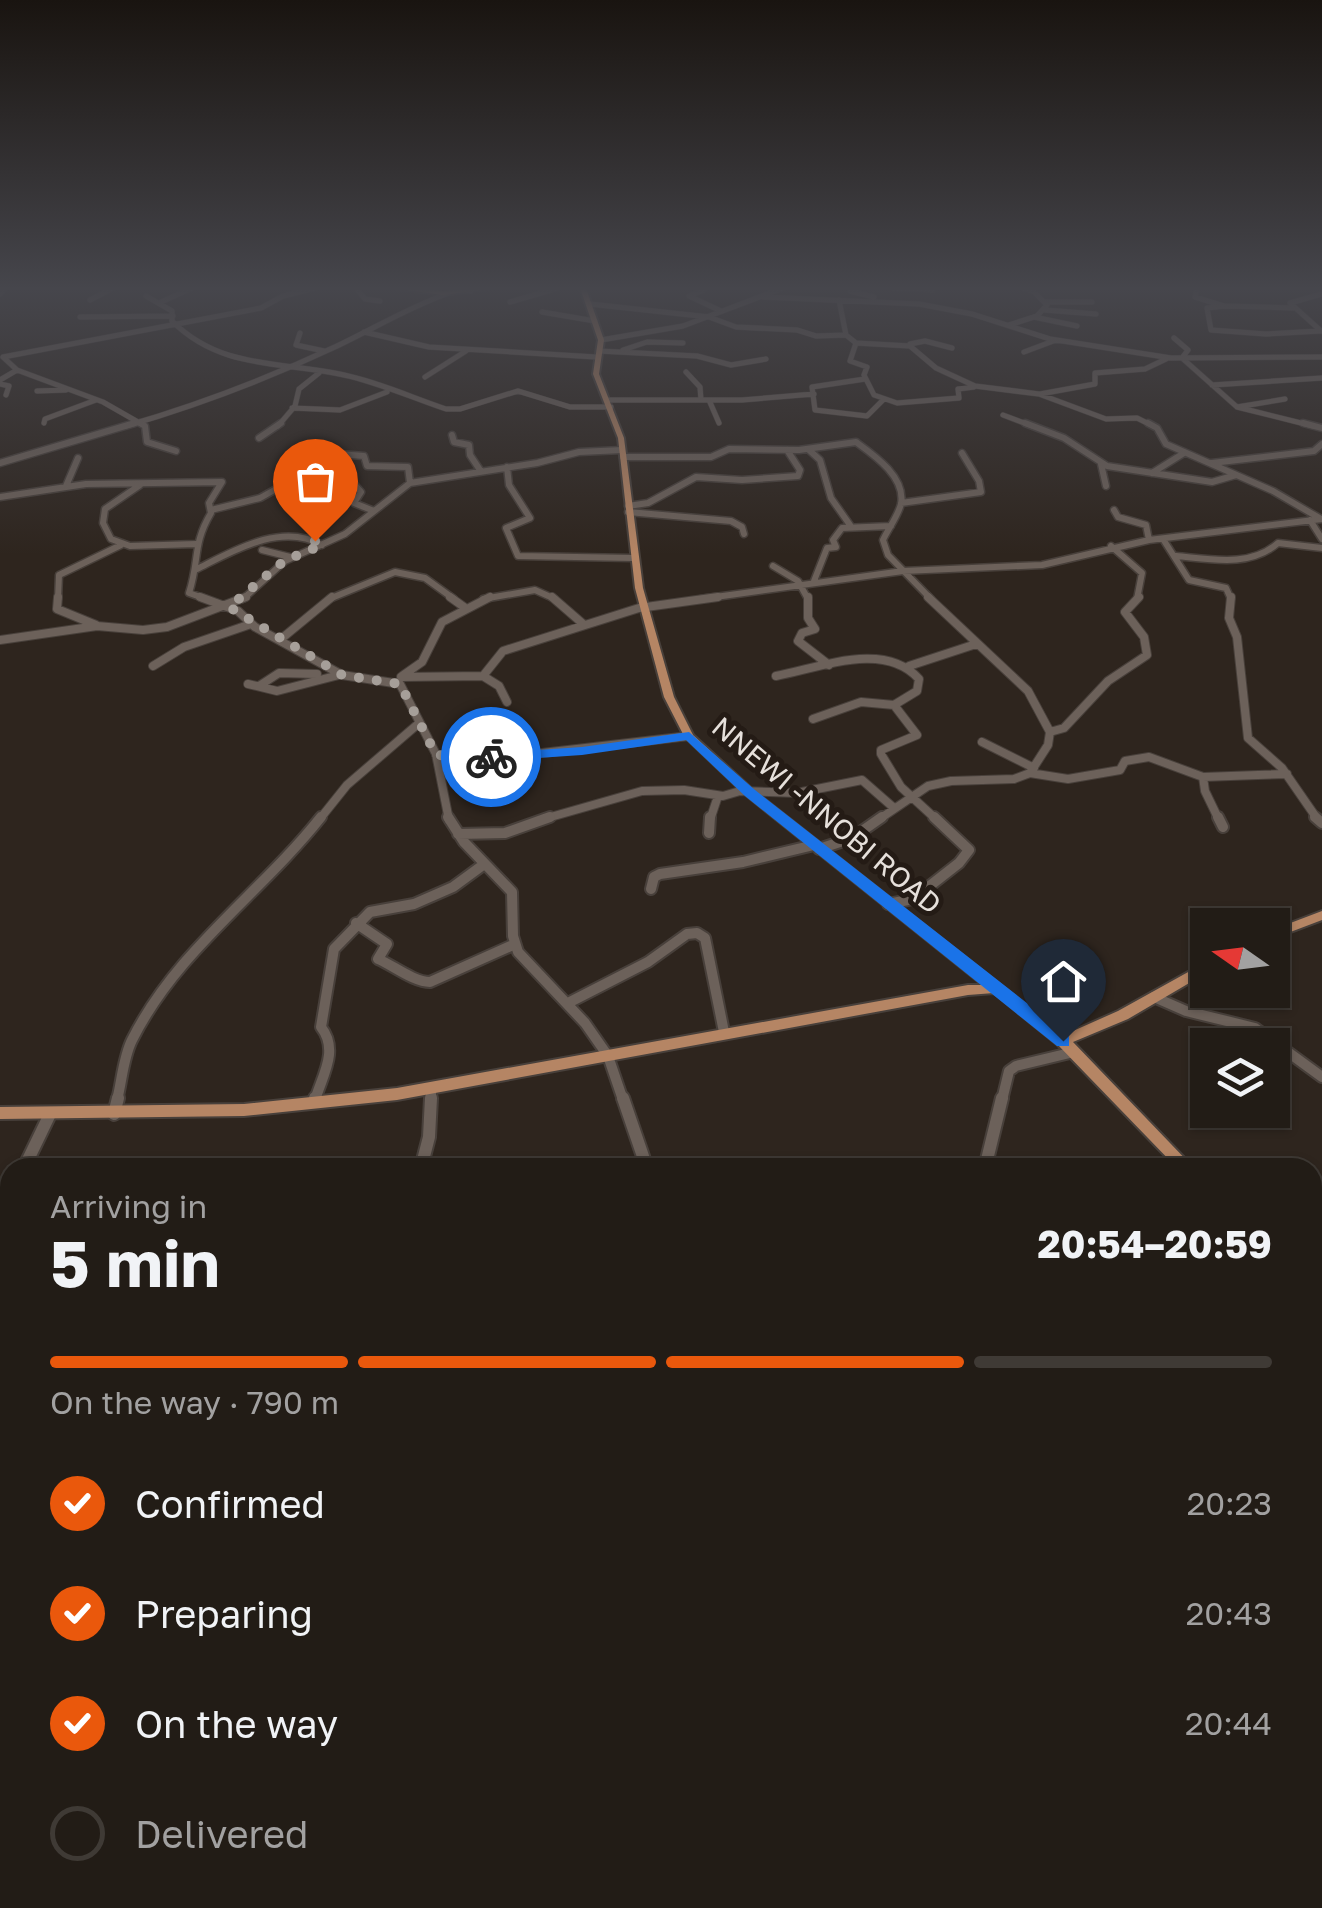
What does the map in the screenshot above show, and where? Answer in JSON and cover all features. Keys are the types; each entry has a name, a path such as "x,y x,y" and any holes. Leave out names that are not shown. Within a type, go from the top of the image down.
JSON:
{"main road":[{"name":"NNEWI -NNOBI ROAD","path":"597,377 623,454 633,558 644,607 669,697 689,736 750,793 1063,1041 1177,1158"},
{"path":"1290,928 1322,916"},
{"path":"968,990 978,976"},
{"path":"1063,1041 1190,976"},
{"path":"0,1113 244,1110 431,1088 724,1032 968,990 995,990"}],"street":[{"path":"38,377 97,400 142,424 148,432 146,442 176,451"},
{"path":"0,463 142,424 256,377"},
{"path":"260,438 284,425 300,388 315,377"},
{"path":"351,377 450,410 518,391 570,407 814,394"},
{"path":"691,377 719,423"},
{"path":"956,377 975,386 1040,394 1106,419 1137,418 1157,428 1162,440 1184,453 1237,475 1322,519"},
{"path":"1040,394 1097,383 1096,377"},
{"path":"1203,377 1237,406 1322,428"},
{"path":"884,399 872,412 856,417 816,411 812,387 834,385 846,378 865,379 874,394 901,403 958,398 958,390 975,386"},
{"path":"1212,385 1322,378"},
{"path":"0,382 9,386 6,395"},
{"path":"37,390 72,389"},
{"path":"292,408 340,410 388,391"},
{"path":"1237,406 1286,399"},
{"path":"44,423 46,418 97,400"},
{"path":"1004,415 1064,438 1101,464 1212,482 1237,475"},
{"path":"452,435 452,441 470,446 470,455 480,470"},
{"path":"0,640 97,626 154,630 229,607 291,557 346,534 410,483 579,452 707,457 729,450 808,449 848,442 859,444 880,459 899,486 901,503 884,544 903,571 1028,692 1050,732"},
{"path":"1211,464 1314,452 1322,444"},
{"path":"808,449 820,460 832,498 850,525"},
{"path":"628,509 648,503 696,477 742,480 798,476 800,470 786,450"},
{"path":"1314,452 1320,459"},
{"path":"901,503 981,492 979,478 966,465 962,453"},
{"path":"1151,473 1184,453"},
{"path":"337,675 229,607 189,592 197,569 200,525 211,510 260,498 342,454 364,456 367,466 408,467 410,483"},
{"path":"66,486 78,458"},
{"path":"1101,464 1106,486"},
{"path":"506,467 509,485 529,516 526,522 506,528 518,556 633,558"},
{"path":"0,497 66,486 221,480 209,502 211,510"},
{"path":"354,484 361,492 354,503 374,511"},
{"path":"121,545 102,529 103,514 108,505 140,485"},
{"path":"628,509 731,522 742,526 744,534"},
{"path":"1114,510 1118,517 1146,524 1148,540"},
{"path":"483,676 498,654 582,623 644,607 903,571 1042,565 1148,540 1322,519"},
{"path":"1310,520 1322,539"},
{"path":"814,581 827,548 836,547 833,540 838,537 838,530 850,525 891,526"},
{"path":"1163,539 1191,581 1226,588 1231,594 1229,618 1238,637 1248,738 1270,751 1305,810 1322,822"},
{"path":"197,569 256,540 311,540 322,545"},
{"path":"1176,556 1248,560 1273,550 1278,543 1322,548"},
{"path":"97,626 58,609 59,576 121,545 196,544"},
{"path":"651,889 654,877 660,874 744,862 852,838 910,796 951,781 1014,780 1032,771 1050,732 1064,728 1108,681 1147,655 1144,637 1125,612 1138,597 1142,574 1112,546"},
{"path":"262,550 291,557"},
{"path":"773,566 803,582 812,603 808,618 816,629 802,633 798,641 829,665"},
{"path":"281,638 337,592 395,572 426,578 464,607"},
{"path":"400,677 421,665 429,655 440,625 464,607 507,591 546,593 582,623"},
{"path":"152,666 184,647 251,624"},
{"path":"776,676 882,658 909,666 976,644"},
{"path":"813,719 830,717 859,700 894,705 912,695 920,685 909,666"},
{"path":"260,686 269,676 283,670 400,684 436,755 441,798 458,834 483,865 511,890 515,900 511,923 514,945 528,966 568,1003 608,1056 643,1158"},
{"path":"248,684 277,691 337,675"},
{"path":"386,680 483,676 500,686 507,702"},
{"path":"888,904 912,898 922,885 969,855 969,850 950,830 910,796 880,752 917,734 894,705"},
{"path":"114,1114 130,1044 162,988 226,914 309,833 347,785 418,724"},
{"path":"436,755 495,757 582,751 689,736"},
{"path":"982,742 1032,771 1055,778 1120,770 1125,761 1138,757 1203,777 1286,774"},
{"path":"1203,777 1205,791 1223,827"},
{"path":"458,834 505,833 535,820 584,810 619,795 642,791 684,790 718,796 740,791 797,792 862,780 894,808"},
{"path":"709,833 710,810 718,796"},
{"path":"314,1102 331,1051 331,1040 321,1027 334,949 356,923 378,908 414,904 453,888 483,865"},
{"path":"356,923 386,942 378,959 424,983 464,970 514,945"},
{"path":"568,1003 696,933 705,938 724,1032"},
{"path":"1154,997 1168,1006 1248,1025 1322,1077"},
{"path":"987,1158 1009,1071 1074,1052"},
{"path":"424,1158 429,1136 431,1088"},
{"path":"29,1158 50,1114"}],"way so far":[{"path":"315,541 322,545 284,561 229,607 256,627 342,675 400,684 436,755 491,757"}],"route":[{"path":"491,757 582,751 689,736 750,793 991,988 1063,1041"}]}
